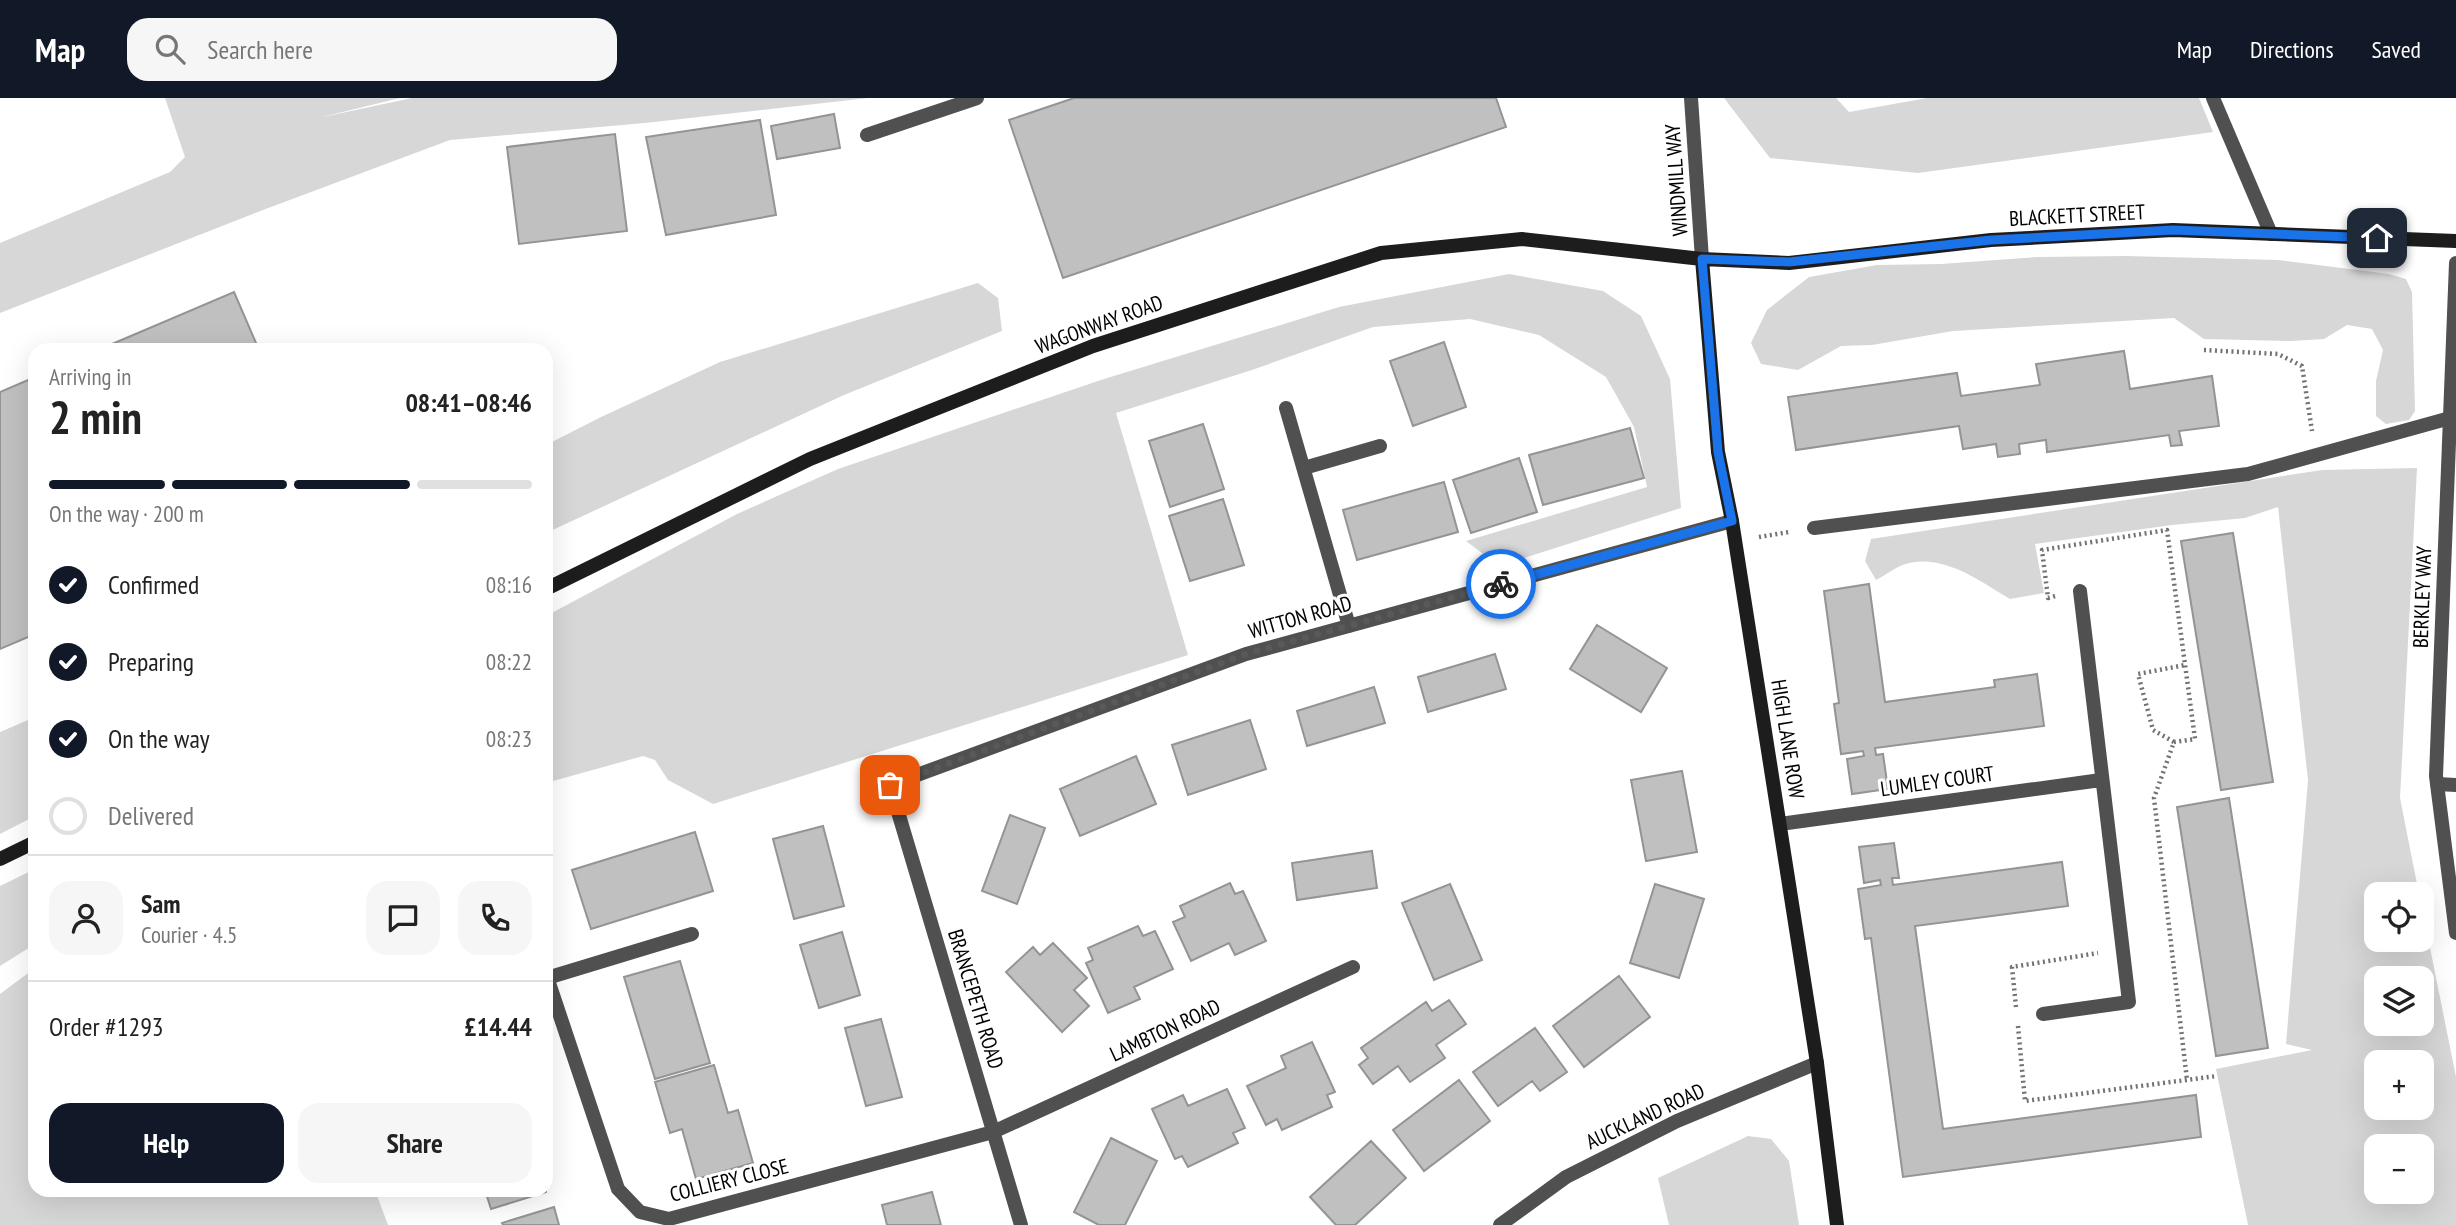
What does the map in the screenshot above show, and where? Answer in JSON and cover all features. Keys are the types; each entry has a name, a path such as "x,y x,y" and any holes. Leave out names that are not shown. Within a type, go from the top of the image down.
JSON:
{"main road":[{"name":"BLACKETT STREET","path":"1702,259 1789,262 1991,240 2173,230 2456,241"},
{"name":"WAGONWAY ROAD","path":"553,586 810,459 1093,346 1381,253 1522,239 1702,259"},
{"name":"HIGH LANE ROW","path":"1702,259 1718,452 1732,521 1817,1063 1837,1225"},
{"path":"0,859 28,845"}],"street":[{"path":"867,135 977,98"},
{"name":"WINDMILL WAY","path":"1691,98 1702,259"},
{"path":"2213,98 2271,234"},
{"name":"BERKLEY WAY","path":"2456,263 2450,418 2452,473 2437,784 2456,933"},
{"path":"1286,408 1349,626"},
{"path":"1814,528 2248,474 2450,418"},
{"path":"1304,468 1380,446"},
{"name":"WITTON ROAD","path":"890,785 1246,654 1732,521"},
{"path":"2043,1014 2129,1002 2080,591"},
{"name":"LUMLEY COURT","path":"1780,824 2101,780"},
{"path":"2437,784 2456,785"},
{"name":"BRANCEPETH ROAD","path":"890,785 1021,1225"},
{"name":"COLLIERY CLOSE","path":"553,974 692,934"},
{"name":"LAMBTON ROAD","path":"993,1132 1353,967"},
{"name":"COLLIERY CLOSE","path":"553,994 618,1189 640,1212 669,1219 993,1132"},
{"name":"AUCKLAND ROAD","path":"1500,1225 1566,1177 1677,1121 1817,1063"}],"path":[{"path":"2204,350 2278,354 2302,366 2315,456"},
{"path":"1735,542 1814,528"},
{"path":"2080,591 2048,598 2042,550 2167,530 2195,739 2174,742 2153,730 2137,674 2185,665"},
{"path":"2174,742 2154,798 2187,1080"}],"shaded area":[{"path":"165,98 400,98 318,118 412,98 868,98 645,123 450,140 0,313 0,243 170,172 185,157"},
{"path":"1724,98 1836,98 1849,112 1927,98 2199,98 2213,132 1918,173 1770,158"},
{"path":"2126,256 2278,260 2389,274 2406,279 2412,292 2415,411 2409,420 2386,424 2376,416 2376,381 2383,350 2372,329 2347,325 2324,339 2290,341 2204,339 2174,318 1953,331 1872,345 1841,346 1798,370 1761,364 1751,343 1767,310 1809,277 1877,265 1941,264 2037,257"},
{"path":"1509,274 1603,291 1641,316 1670,379 1681,508 1499,566 1466,541 1647,487 1634,427 1606,377 1539,335 1470,319 1373,327 1252,370 1116,413 1188,655 713,804 668,780 655,760 643,756 553,781 553,612 737,514 838,469 1104,379 1339,307"},
{"path":"978,283 998,298 1002,331 844,395 553,530 553,441 720,362"},
{"path":"2417,468 2400,798 2417,882 2364,882 2364,952 2431,952 2434,966 2364,966 2364,1036 2434,1036 2434,968 2456,1077 2456,1225 2248,1225 2216,1069 2312,1050 2286,1044 2308,780 2278,507 2245,518 2035,544 2044,593 2010,599 1958,569 1944,564 1915,562 1900,566 1876,580 1865,561 1871,539 2322,470"},
{"path":"28,720 28,820 0,834 0,732"},
{"path":"28,872 28,948 0,966 0,886"},
{"path":"28,973 28,1197 378,1197 388,1225 0,1225 0,994"},
{"path":"1748,1136 1771,1139 1789,1161 1799,1225 1669,1225 1658,1178"}],"building":[{"path":"1074,98 1496,98 1506,127 1063,278 1009,120"},
{"path":"834,114 840,148 777,159 771,126"},
{"path":"760,120 776,215 666,235 646,137"},
{"path":"615,134 627,231 519,244 507,147"},
{"path":"234,292 256,343 114,343"},
{"path":"1444,342 1466,407 1413,426 1390,361"},
{"path":"2124,351 2130,389 2212,376 2219,426 2179,431 2182,445 2171,446 2169,435 2047,452 2046,440 2019,444 2020,454 1998,457 1996,444 1963,449 1959,426 1796,450 1788,397 1957,373 1961,396 2040,385 2036,364"},
{"path":"28,380 28,637 0,649 0,392"},
{"path":"1203,424 1224,489 1170,507 1149,441"},
{"path":"1630,428 1644,478 1543,505 1529,455"},
{"path":"1519,458 1537,512 1471,533 1453,480"},
{"path":"1444,482 1458,532 1357,560 1343,510"},
{"path":"1223,499 1244,565 1190,581 1169,516"},
{"path":"2233,533 2273,782 2221,790 2181,541"},
{"path":"1869,584 1885,702 1995,687 1994,680 2037,674 2044,726 1875,748 1876,755 1883,754 1888,789 1852,794 1847,759 1864,756 1863,751 1841,754 1834,704 1839,703 1824,591"},
{"path":"1597,625 1667,668 1641,712 1570,669"},
{"path":"1495,654 1506,689 1428,712 1418,677"},
{"path":"1374,687 1385,723 1307,746 1297,711"},
{"path":"1250,720 1266,769 1188,795 1172,745"},
{"path":"1136,756 1156,804 1080,836 1060,789"},
{"path":"1682,771 1697,852 1646,861 1631,780"},
{"path":"2229,798 2268,1048 2216,1056 2177,807"},
{"path":"1010,815 1045,828 1017,904 982,891"},
{"path":"823,826 844,906 794,919 773,839"},
{"path":"695,832 713,891 591,929 572,870"},
{"path":"1894,843 1899,878 1892,878 1893,885 2062,862 2068,906 1915,926 1943,1129 2196,1095 2201,1137 1903,1177 1871,938 1865,939 1858,889 1881,885 1880,880 1864,883 1859,847"},
{"path":"1372,851 1377,888 1297,900 1292,863"},
{"path":"1230,883 1235,894 1243,891 1266,941 1235,955 1229,943 1191,961 1173,922 1185,917 1180,906"},
{"path":"1450,884 1482,960 1434,980 1402,903"},
{"path":"1655,884 1704,899 1679,978 1630,963"},
{"path":"1138,926 1143,936 1155,931 1173,969 1134,987 1140,999 1108,1013 1086,963 1093,960 1088,948"},
{"path":"842,932 860,995 819,1008 800,945"},
{"path":"1053,943 1087,978 1074,990 1089,1006 1062,1032 1006,972 1033,947 1040,955"},
{"path":"680,961 710,1063 655,1079 624,977"},
{"path":"1619,976 1650,1017 1584,1067 1553,1026"},
{"path":"1449,1000 1466,1024 1436,1045 1445,1058 1410,1082 1398,1066 1373,1084 1359,1065 1368,1058 1361,1048 1426,1002 1432,1011"},
{"path":"881,1019 902,1097 866,1106 845,1028"},
{"path":"1535,1028 1567,1072 1540,1091 1532,1081 1498,1106 1473,1072"},
{"path":"1312,1042 1335,1092 1327,1095 1332,1107 1282,1130 1277,1119 1266,1125 1247,1086 1286,1068 1281,1056"},
{"path":"714,1065 728,1113 738,1110 753,1163 696,1179 682,1129 670,1133 655,1082"},
{"path":"1459,1080 1490,1121 1424,1171 1393,1130"},
{"path":"1227,1089 1245,1128 1233,1133 1238,1143 1188,1167 1182,1156 1175,1159 1152,1109 1183,1095 1188,1106"},
{"path":"1111,1138 1157,1161 1125,1225 1099,1225 1074,1212"},
{"path":"1371,1141 1406,1178 1355,1225 1336,1225 1310,1197"},
{"path":"932,1192 941,1225 887,1225 882,1205"},
{"path":"487,1197 530,1197 491,1209"},
{"path":"554,1207 559,1225 502,1223"}],"way so far":[{"path":"890,785 1246,654 1501,584"}],"route":[{"path":"1501,584 1732,521 1718,452 1702,259 1789,262 1991,240 2173,230 2377,238"}]}
